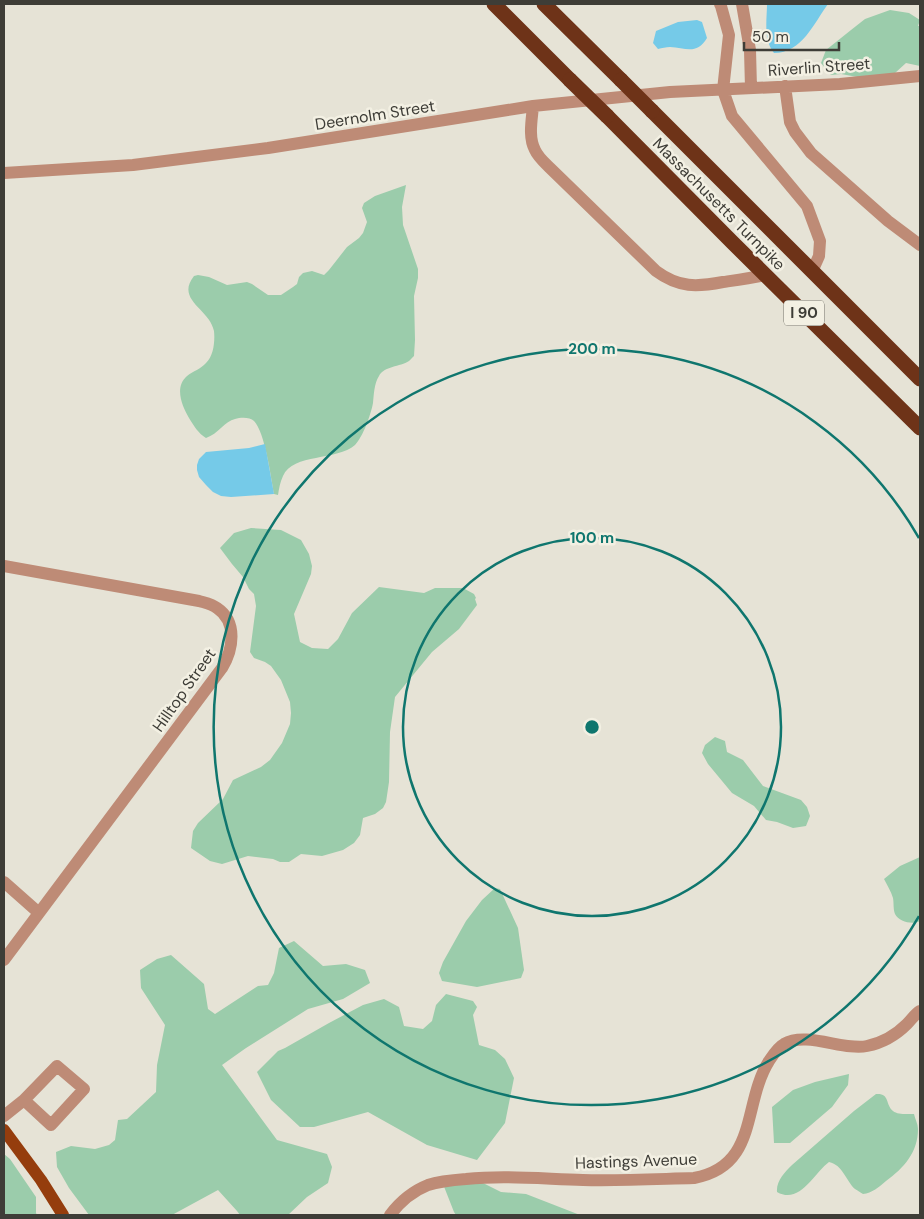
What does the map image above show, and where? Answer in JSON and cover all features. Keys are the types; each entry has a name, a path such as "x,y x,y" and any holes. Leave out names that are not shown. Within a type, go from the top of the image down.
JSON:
{"highway":[{"name":"Massachusetts Turnpike","path":"494,4 920,428"},
{"name":"Massachusetts Turnpike","path":"544,4 920,379"}],"main road":[{"path":"4,1130 41,1180 63,1215"}],"street":[{"path":"720,4 728,35 723,90 732,116 807,206 820,241 819,256 811,270"},
{"path":"742,4 750,50 751,88"},
{"name":"Riverlin Street","path":"751,88 840,84 920,76"},
{"path":"785,86 790,122 811,153 888,220 920,245"},
{"name":"Deernolm Street","path":"4,173 133,166 268,148 533,106 670,92 751,88"},
{"path":"533,106 531,139 537,154 662,275 678,282 697,286 766,275"},
{"name":"Hilltop Street","path":"4,566 210,604 226,616 232,636 230,653 222,668 4,960"},
{"path":"4,882 39,913"},
{"name":"Hastings Avenue","path":"390,1215 401,1202 418,1190 442,1182 457,1180 492,1178 614,1180 694,1178 705,1176 724,1166 739,1148 765,1068 777,1050 784,1044 796,1040 810,1040 865,1047 895,1034 920,1010"},
{"path":"4,1116 24,1100 57,1066 84,1089 51,1125 24,1100"}],"green space":[{"path":"890,10 909,13 920,20 918,26 920,26 920,66 906,63 895,73 863,78 841,74 831,75 821,63 826,50 865,19"},
{"path":"406,185 402,207 403,225 418,269 414,296 414,356 405,363 388,368 377,379 369,419 355,445 338,453 305,460 296,464 288,469 283,476 278,495 274,494 264,445 254,421 245,418 231,420 206,438 196,429 184,408 180,397 183,380 209,360 214,339 211,323 191,298 189,284 194,276 198,275 209,277 227,285 247,282 268,295 281,295 297,284 299,277 303,273 312,271 324,275 347,247 359,238 367,222 362,208 364,203 375,196"},
{"path":"251,528 281,530 301,540 309,554 312,566 311,574 294,614 300,642 312,648 328,649 338,639 352,613 379,587 424,593 435,588 463,588 474,594 477,605 459,629 432,652 395,697 390,732 389,782 386,802 383,808 375,814 363,818 360,835 354,843 343,850 322,856 301,854 289,862 248,856 222,864 210,861 191,848 193,831 198,823 223,799 233,780 261,767 270,760 282,743 290,724 291,713 290,702 281,680 271,666 254,658 250,652 256,606 254,594 220,548 234,533"},
{"path":"715,737 725,741 727,752 743,760 763,786 801,800 807,807 810,816 806,826 793,828 766,820 754,806 732,793 708,764 702,753 705,745"},
{"path":"920,857 920,921 914,923 906,922 895,914 893,898 884,879 900,866"},
{"path":"495,888 500,889 518,928 524,970 521,978 477,987 442,981 439,973 443,962 466,921 482,900"},
{"path":"294,941 323,966 346,964 365,970 370,983 343,999 308,1009 222,1065 277,1140 327,1154 332,1167 328,1183 307,1197 288,1215 240,1215 218,1190 172,1215 89,1215 69,1188 57,1167 56,1152 71,1146 95,1149 109,1145 115,1140 118,1120 127,1119 156,1092 157,1065 165,1025 141,988 140,970 157,959 171,955 204,984 208,1009 215,1014 258,986 268,985 274,973 279,948"},
{"path":"446,994 473,1001 477,1007 473,1015 479,1045 495,1050 505,1059 514,1078 505,1123 477,1160 427,1145 368,1112 314,1127 300,1127 271,1100 257,1072 278,1051 363,1005 384,999 399,1007 404,1026 423,1029 432,1021 436,1005"},
{"path":"849,1074 848,1085 832,1107 790,1143 774,1143 772,1107 793,1090 815,1082"},
{"path":"876,1094 885,1097 893,1111 903,1114 914,1114 917,1123 916,1145 909,1159 899,1171 875,1189 863,1194 852,1186 838,1166 829,1162 800,1191 785,1195 777,1192 779,1180 792,1165"},
{"path":"4,1154 10,1159 36,1197 37,1215 4,1215"},
{"path":"477,1180 501,1192 526,1194 580,1215 456,1215 443,1184"}],"water":[{"path":"767,4 828,4 800,43 784,52 774,53 767,36"},
{"path":"697,20 702,22 707,38 699,47 695,49 666,47 658,49 653,43 656,31 678,22"},
{"path":"265,444 274,494 221,496 213,492 199,477 197,465 199,459 206,452 249,448"}]}
